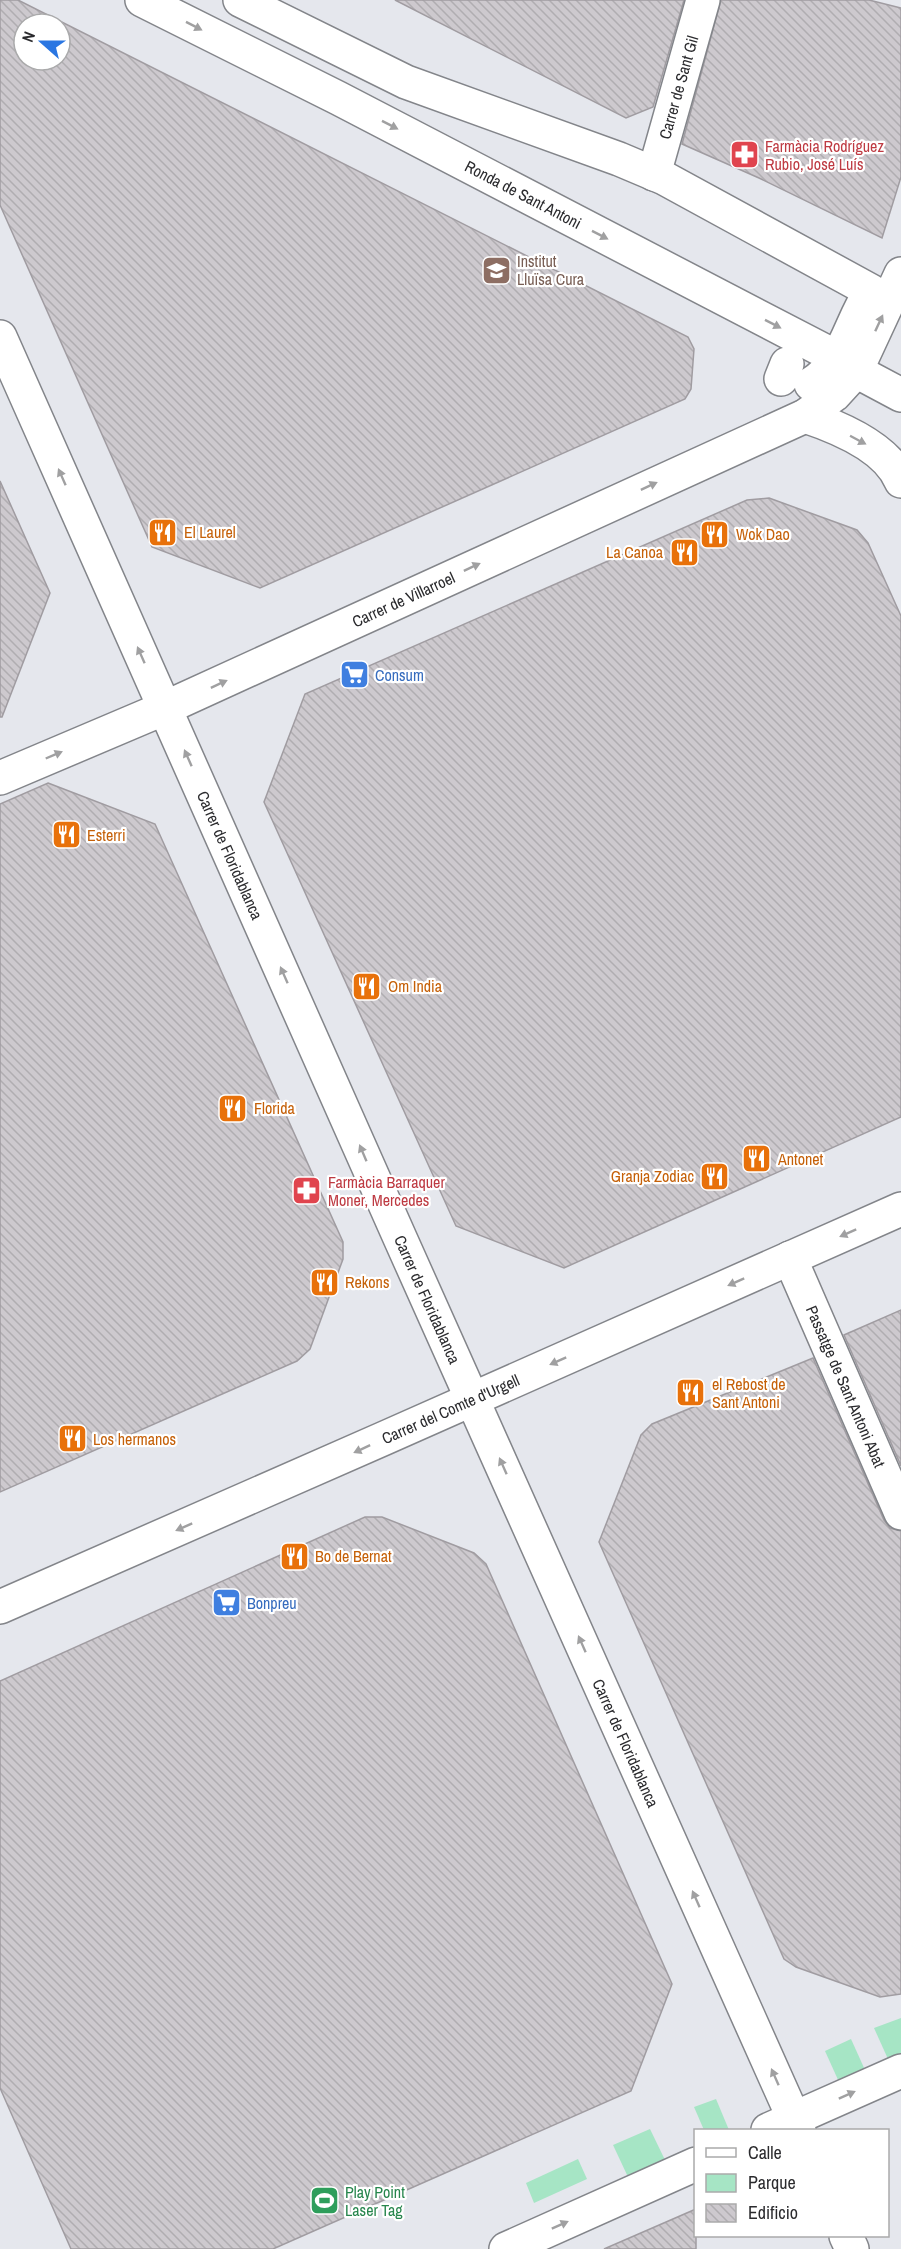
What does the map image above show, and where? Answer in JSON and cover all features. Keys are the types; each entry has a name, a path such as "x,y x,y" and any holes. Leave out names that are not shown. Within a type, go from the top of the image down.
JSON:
{"street":[{"name":"Ronda de Sant Antoni","path":"142,0 348,104 901,395"},
{"path":"240,0 405,82 619,159 654,174 871,291 863,302 847,365"},
{"name":"Carrer de Sant Gil","path":"654,174 703,0"},
{"path":"847,365 901,274"},
{"name":"Carrer de Floridablanca","path":"0,337 473,1398 787,2126"},
{"name":"Carrer de Villarroel","path":"0,778 165,708 796,386 834,395 846,384 847,365"},
{"path":"796,386 831,425 877,450 901,481"},
{"name":"Carrer del Comte d'Urgell","path":"0,1607 345,1457 901,1209"},
{"name":"Passatge de Sant Antoni Abat","path":"790,1258 901,1513"},
{"path":"787,2126 830,2102 901,2071"},
{"path":"506,2249 694,2165"}],"green space":[{"path":"901,2018 901,2053 888,2059 874,2028"},
{"path":"851,2039 865,2070 839,2082 825,2051"},
{"path":"716,2099 729,2129 704,2129 694,2107"},
{"path":"650,2129 665,2160 628,2177 613,2145"},
{"path":"578,2159 587,2179 534,2203 526,2183"}],"building":[{"path":"0,0 18,0 42,12 12,12 12,72 72,72 72,27 688,337 694,349 691,389 685,399 260,588 152,547 0,205"},
{"path":"395,0 684,0 653,107 626,118"},
{"path":"721,0 869,0 901,8 901,177 882,238 759,178 682,144"},
{"path":"0,481 50,593 2,717 0,717"},
{"path":"769,498 857,530 868,543 901,616 901,1117 564,1268 456,1226 264,802 305,694 747,500"},
{"path":"48,783 155,824 343,1242 343,1259 310,1349 297,1361 0,1492 0,804"},
{"path":"901,1310 901,1466 844,1335"},
{"path":"813,1358 884,1520 890,1528 901,1531 901,1994 880,1997 796,1967 784,1959 599,1542 641,1435 652,1424"},
{"path":"365,1517 382,1517 474,1553 486,1564 672,1984 631,2091 273,2249 71,2249 0,2088 0,1681"},
{"path":"694,2210 696,2249 604,2249"}],"place":[{"name":"Farmàcia Rodríguez Rubio, José Luís","path":"744,155"},
{"name":"Institut Lluïsa Cura","path":"496,270"},
{"name":"El Laurel","path":"163,532"},
{"name":"Wok Dao","path":"715,534"},
{"name":"La Canoa","path":"684,552"},
{"name":"Consum","path":"354,675"},
{"name":"Esterri","path":"66,835"},
{"name":"Om India","path":"367,986"},
{"name":"Florida","path":"233,1108"},
{"name":"Antonet","path":"757,1159"},
{"name":"Granja Zodiac","path":"715,1176"},
{"name":"Farmàcia Barraquer Moner, Mercedes","path":"307,1191"},
{"name":"Rekons","path":"324,1282"},
{"name":"el Rebost de Sant Antoni","path":"691,1393"},
{"name":"Los hermanos","path":"72,1439"},
{"name":"Bo de Bernat","path":"294,1556"},
{"name":"Bonpreu","path":"226,1603"},
{"name":"Play Point Laser Tag","path":"324,2201"}]}
